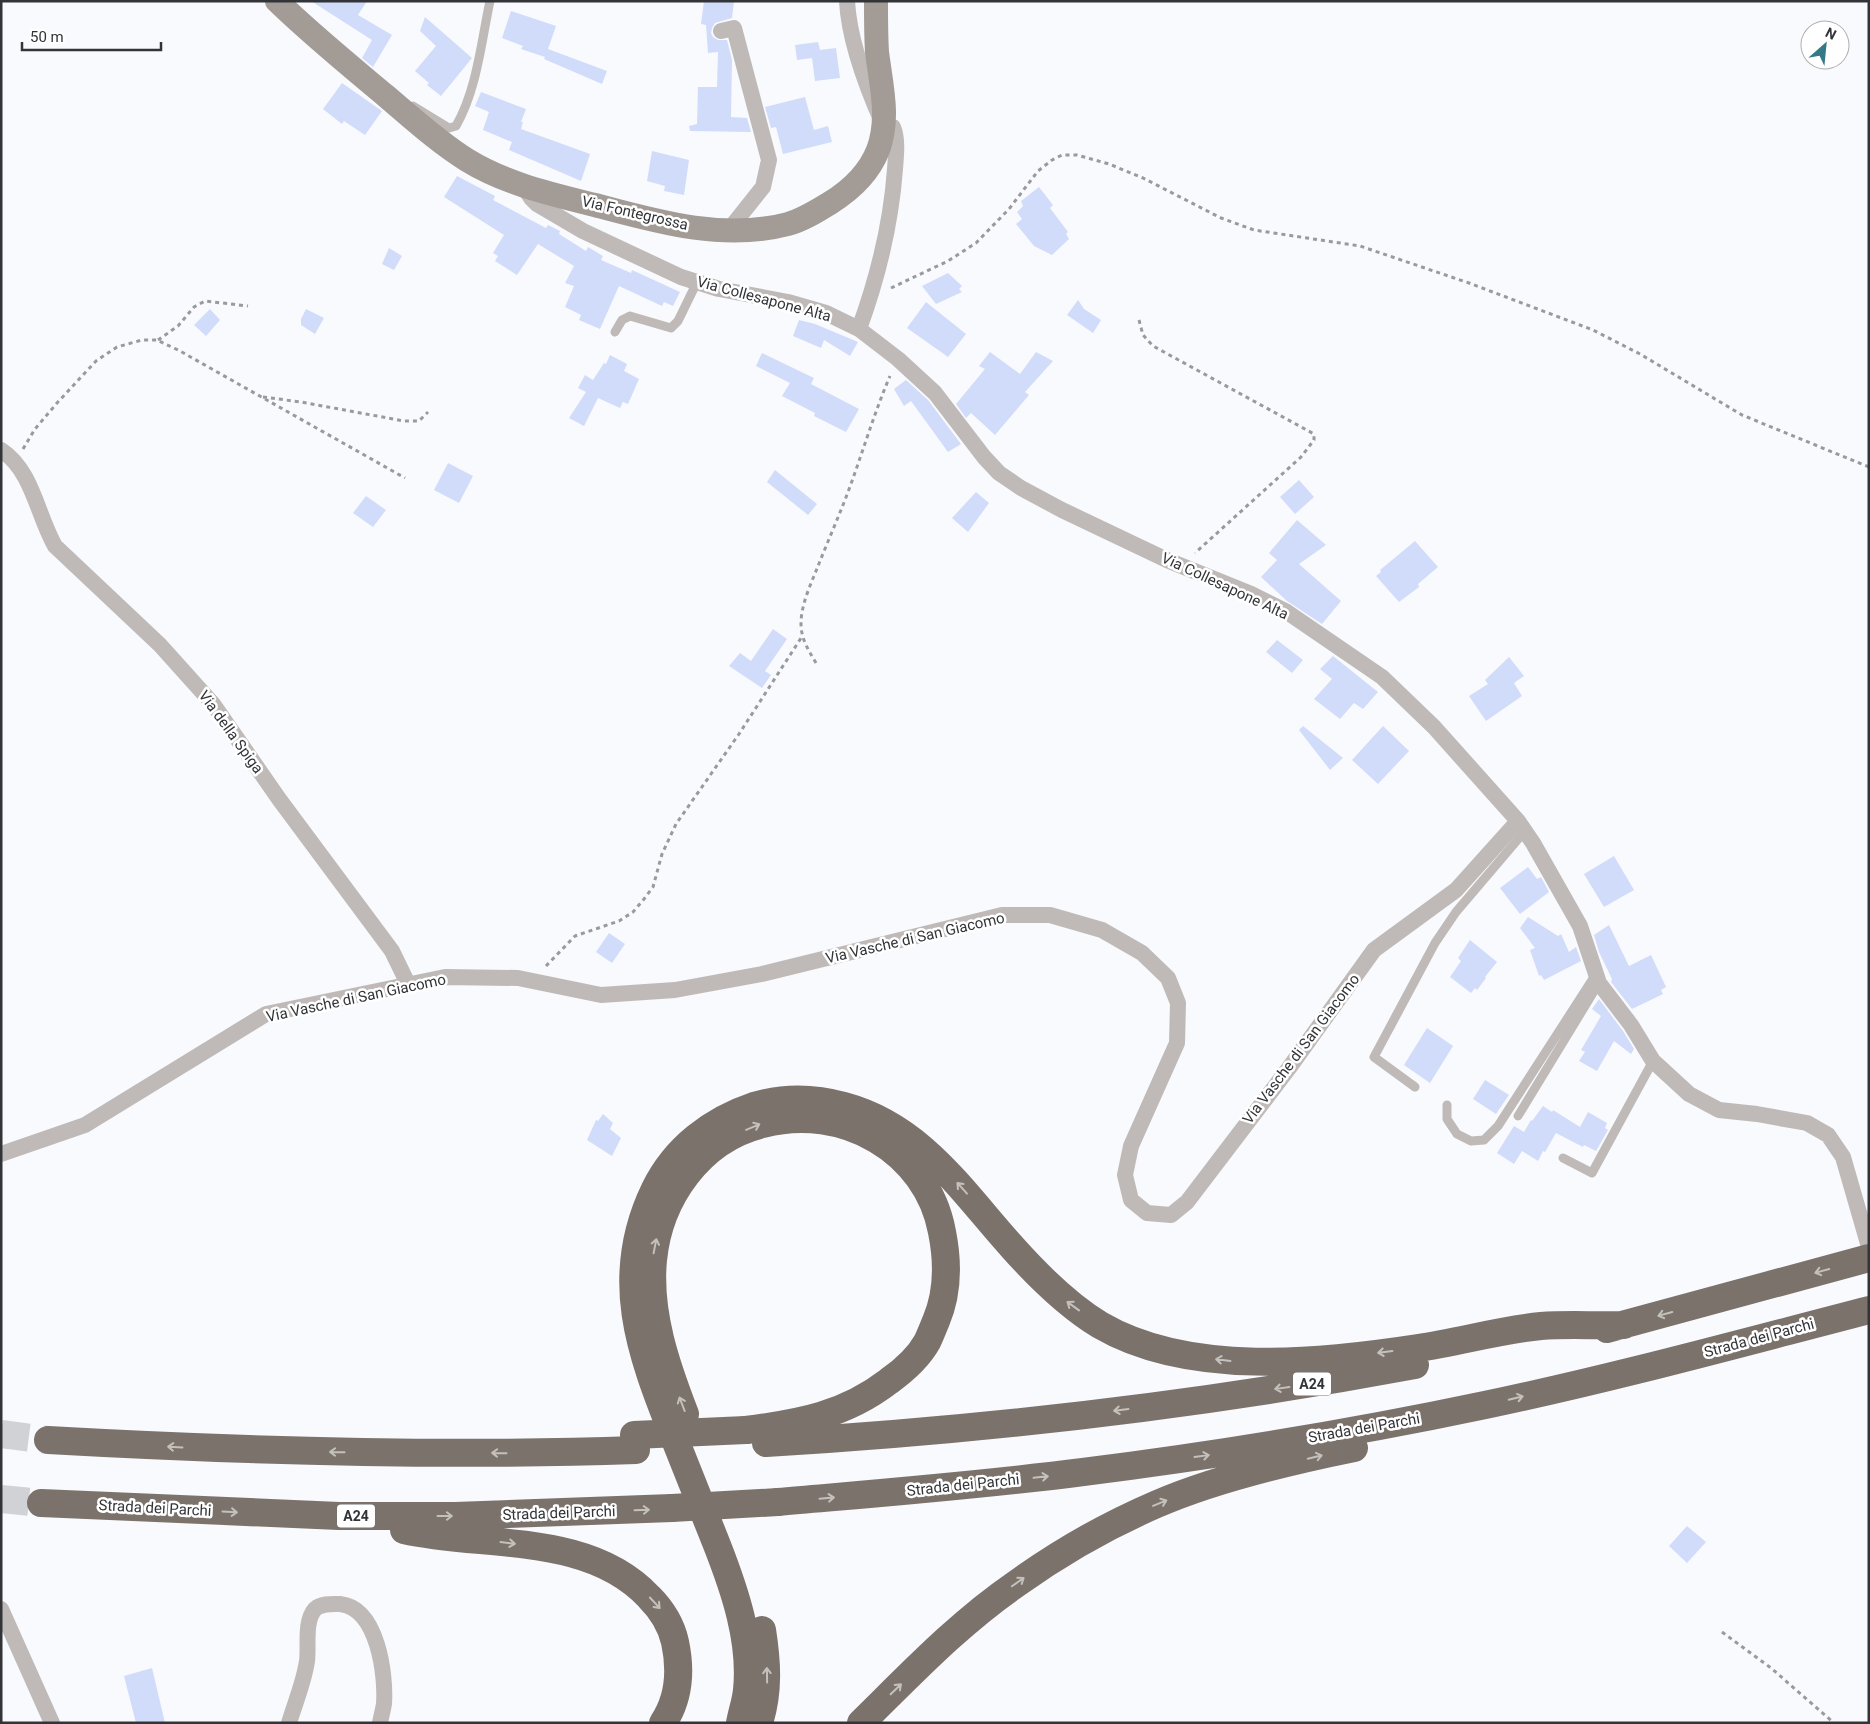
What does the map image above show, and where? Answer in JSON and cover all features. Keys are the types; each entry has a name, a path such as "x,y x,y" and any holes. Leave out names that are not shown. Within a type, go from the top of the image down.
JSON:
{"highway":[{"path":"740,1723 747,1692 747,1654 740,1610 723,1561 648,1368 639,1331 633,1291 634,1254 642,1215 658,1182 674,1158 695,1138 719,1121 745,1109 768,1102 796,1099 824,1101 855,1109 883,1121 912,1140 942,1166 1011,1246 1069,1304 1104,1327 1157,1348 1191,1357 1236,1362 1345,1357 1419,1348 1541,1326 1624,1326"},
{"path":"745,1437 818,1418 847,1408 872,1394 905,1369 926,1344 940,1311 946,1284 946,1253 940,1220 927,1189 910,1166 889,1146 861,1131 831,1122 794,1119 762,1124 732,1136 708,1151 685,1174 669,1201 659,1229 653,1259 652,1290 662,1346 678,1394 757,1603 766,1656 767,1680 765,1704 760,1723"},
{"name":"A24","path":"48,1440 208,1449 539,1453 635,1442 745,1437 881,1436 994,1426 1201,1400 1324,1382 1624,1326 1869,1258"},
{"name":"Strada dei Parchi","path":"41,1503 339,1516 455,1516 778,1502 967,1485 1221,1453 1486,1405 1674,1361 1869,1310"},
{"path":"861,1723 976,1614 1015,1584 1056,1557 1120,1521 1158,1503 1264,1469 1329,1453 1427,1433 1486,1405"},
{"path":"339,1516 410,1532 531,1546 587,1558 618,1572 642,1590 662,1610 672,1632 679,1658 678,1686 664,1723"}],"street":[{"name":"Via Fontegrossa","path":"277,1 312,35 436,138 467,160 494,174 524,187 661,222 728,231 757,230 790,223 815,212 841,196 865,173 878,148 883,124 884,95 877,51 876,1"},
{"path":"846,1 848,18 870,94 883,124 893,127 895,132 896,161 892,202 871,297 859,329"},
{"path":"721,31 734,28 770,160 763,187 728,231"},
{"name":"Via Collesapone Alta","path":"524,187 537,204 583,231 681,277 719,289 788,302 816,310 859,329 898,359 935,393 984,457 999,473 1062,510 1182,566 1251,594 1286,612 1382,677 1434,727 1521,826 1580,926 1597,978 1631,1025 1653,1061 1689,1094 1719,1110 1757,1114 1807,1123 1828,1135 1842,1157 1869,1247"},
{"name":"Via della Spiga","path":"1,450 15,462 30,486 46,532 55,546 160,646 213,704 279,798 392,951 408,984"},
{"name":"Via Vasche di San Giacomo","path":"1,1154 85,1125 266,1014 446,977 518,978 601,995 675,990 762,974 1002,916 1050,915 1102,930 1142,953 1168,978 1178,1003 1176,1043 1131,1146 1125,1175 1131,1200 1147,1213 1171,1215 1187,1202 1289,1068 1374,950 1456,890 1521,826"},
{"path":"288,1723 307,1661 310,1618 316,1608 328,1604 344,1605 363,1615 373,1634 382,1664 384,1705 380,1723"},
{"path":"1,1609 52,1723"}],"lane":[{"path":"381,92 402,99 449,128 456,126 466,109 490,1"},
{"path":"615,332 622,320 630,316 671,328 678,321 697,282"},
{"path":"1415,1087 1374,1057 1435,943 1521,826"},
{"path":"1446,1105 1447,1119 1456,1134 1471,1141 1484,1140 1498,1126 1597,978"},
{"path":"1518,1116 1597,978"},
{"path":"1563,1158 1592,1173 1653,1061"}],"path":[{"path":"871,297 948,261 976,243 1009,209 1038,171 1057,157 1077,155 1108,164 1143,178 1222,218 1254,230 1360,246 1469,283 1593,330 1640,354 1742,415 1869,467"},
{"path":"157,340 178,326 194,307 205,301 248,306"},
{"path":"1139,320 1143,335 1153,346 1314,434 1314,440 1301,457 1182,566"},
{"path":"15,462 35,429 96,361 117,347 142,340 157,340 180,351 405,478"},
{"path":"816,663 807,647 801,624 808,592 844,502 876,409 898,359"},
{"path":"260,396 404,421 420,421 428,412"},
{"path":"518,978 543,969 575,936 619,922 633,912 644,899 653,887 662,854 676,824 739,734 803,636"},
{"path":"1722,1632 1771,1668 1834,1723"}],"building":[{"path":"311,1 367,1 358,15 392,35 373,67 362,58 372,40"},
{"path":"704,1 734,1 732,18 715,23 711,33 718,40 727,40 732,60 731,117 747,118 751,132 690,131 689,126 697,124 698,87 717,87 718,52 708,53 706,25 701,24"},
{"path":"511,11 556,26 548,49 607,71 602,84 544,59 545,57 521,49 523,46 502,38"},
{"path":"425,17 472,58 441,96 427,85 429,83 415,71 436,46 420,31"},
{"path":"818,42 820,50 836,48 840,78 815,81 812,58 797,60 795,45"},
{"path":"342,83 382,111 365,135 344,121 342,124 323,109"},
{"path":"481,92 526,109 521,122 523,122 521,129 590,154 581,181 509,150 512,142 483,130 489,112 475,106"},
{"path":"805,97 814,130 828,126 832,142 783,154 776,127 771,128 765,107"},
{"path":"652,151 689,160 684,195 664,191 665,186 647,181"},
{"path":"457,176 495,196 493,200 546,228 548,225 560,231 559,234 586,251 588,247 603,256 601,260 631,273 632,270 680,292 673,306 664,302 662,306 619,286 600,329 579,320 581,315 565,307 574,286 565,283 574,266 538,244 517,275 495,261 498,256 493,253 504,235 444,197"},
{"path":"1039,187 1053,205 1050,208 1068,232 1066,234 1069,239 1052,255 1034,246 1016,224 1022,219 1017,212 1023,206 1021,201"},
{"path":"389,248 402,256 394,270 382,264"},
{"path":"948,273 962,286 959,289 962,292 936,304 922,286"},
{"path":"1078,300 1084,309 1101,320 1093,333 1067,315"},
{"path":"926,302 966,334 948,357 907,328"},
{"path":"210,309 220,320 206,336 194,325"},
{"path":"306,309 324,318 315,334 301,325 301,319"},
{"path":"799,320 815,324 858,342 850,356 824,340 821,348 793,336"},
{"path":"990,352 1020,374 1036,352 1053,361 1025,392 1029,395 995,435 971,413 966,418 956,404 985,369 979,366"},
{"path":"762,353 814,378 811,384 859,409 846,432 814,416 815,413 782,396 790,383 756,366"},
{"path":"610,355 627,364 624,371 639,379 628,404 623,402 620,408 598,398 584,426 569,418 586,392 578,388 585,375 593,380 604,363 606,364"},
{"path":"906,380 928,400 961,444 948,452 911,401 904,406 894,389"},
{"path":"448,463 473,476 459,503 434,490"},
{"path":"775,470 817,504 808,515 767,482"},
{"path":"1299,480 1314,497 1295,514 1280,497"},
{"path":"976,492 989,503 968,532 952,518"},
{"path":"366,496 386,510 373,527 353,513"},
{"path":"1297,520 1326,545 1299,564 1341,601 1322,624 1287,601 1261,577 1277,560 1269,553"},
{"path":"1415,541 1438,567 1418,584 1419,587 1399,602 1376,576 1381,572 1380,570"},
{"path":"773,629 787,639 765,671 771,675 762,688 729,666 740,653 751,661"},
{"path":"1277,640 1303,660 1292,673 1266,652"},
{"path":"1333,656 1378,692 1363,709 1354,703 1340,719 1314,699 1332,679 1320,669"},
{"path":"1509,657 1524,676 1514,683 1522,696 1486,721 1469,696 1488,684 1485,680"},
{"path":"1303,726 1343,758 1330,770 1299,730"},
{"path":"1383,726 1409,751 1378,784 1352,760"},
{"path":"1614,856 1634,890 1604,907 1584,874"},
{"path":"1528,867 1537,879 1541,877 1549,892 1520,914 1500,888"},
{"path":"1528,917 1558,936 1561,934 1569,952 1576,947 1581,961 1544,980 1541,975 1539,976 1530,950 1535,948 1520,928"},
{"path":"1609,925 1629,966 1651,955 1666,987 1661,990 1663,994 1632,1009 1611,982 1612,979 1599,952 1594,935"},
{"path":"609,933 625,944 612,963 596,952"},
{"path":"1470,940 1497,962 1477,990 1475,988 1471,993 1450,977 1461,961 1458,958"},
{"path":"1599,999 1634,1049 1631,1054 1614,1041 1597,1071 1579,1061 1585,1052 1581,1050 1601,1016 1592,1009"},
{"path":"1427,1028 1453,1046 1430,1083 1404,1065"},
{"path":"1485,1080 1509,1095 1496,1114 1473,1099"},
{"path":"1543,1106 1580,1127 1588,1112 1607,1123 1605,1128 1608,1130 1596,1151 1584,1145 1583,1147 1556,1133 1538,1161 1522,1151 1514,1164 1497,1153 1514,1126 1524,1132"},
{"path":"603,1114 613,1123 610,1129 621,1138 612,1156 587,1140 596,1120 598,1121"},
{"path":"1687,1526 1706,1542 1687,1563 1669,1546"},
{"path":"152,1668 165,1723 136,1723 124,1676"}],"tunnel":[{"path":"1,1434 48,1440"},
{"path":"1,1499 41,1503"}]}
